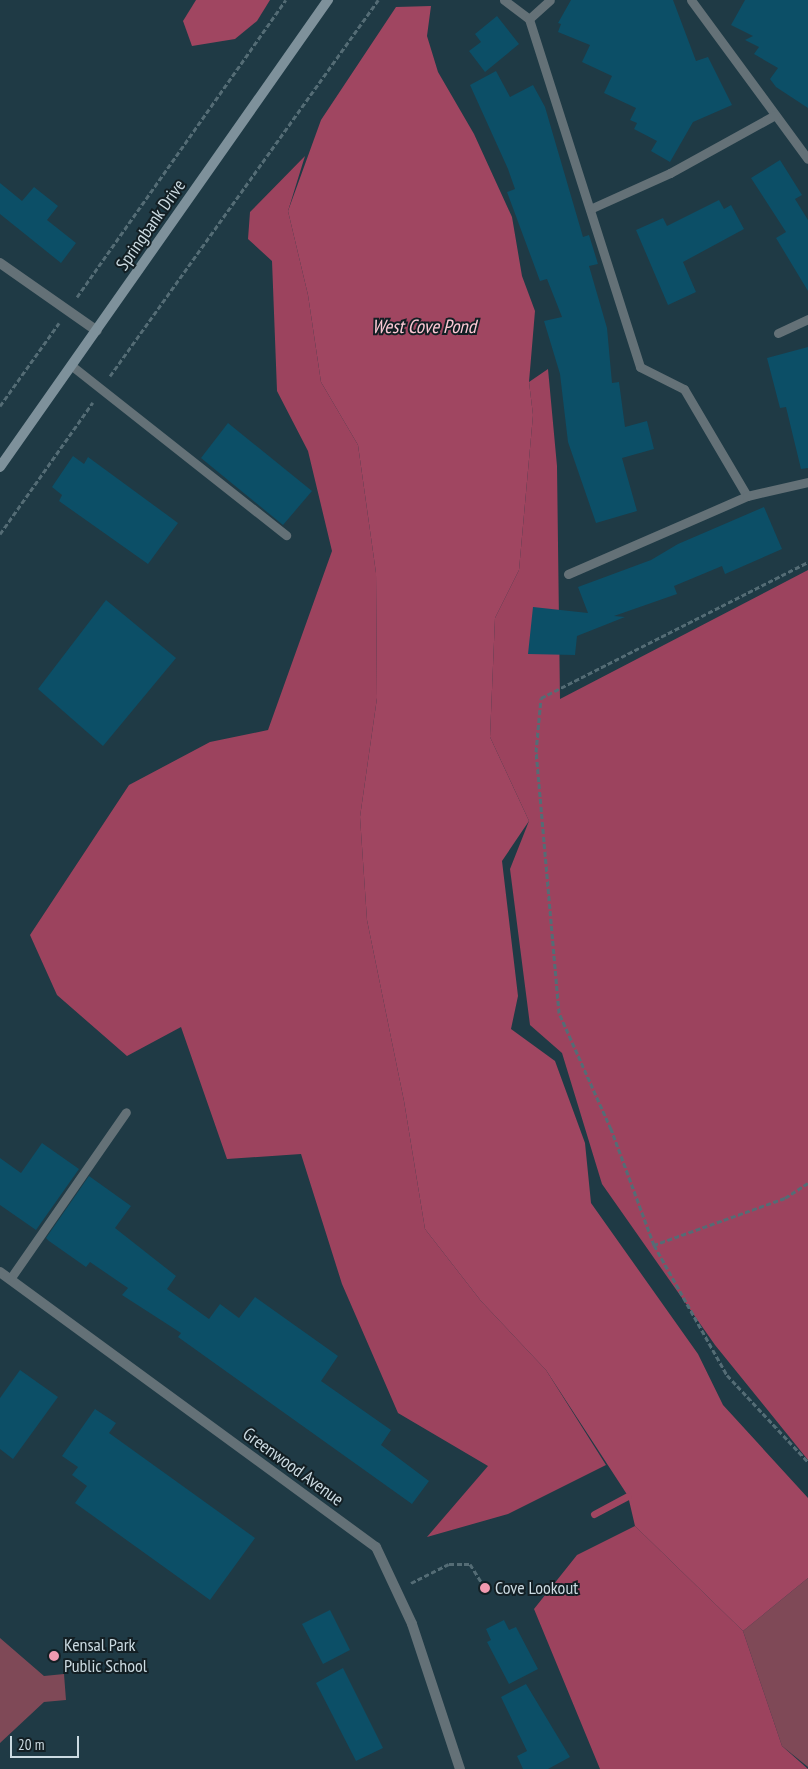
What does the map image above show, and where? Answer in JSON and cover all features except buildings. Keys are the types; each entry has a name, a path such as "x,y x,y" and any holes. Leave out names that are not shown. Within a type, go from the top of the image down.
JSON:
{"main road":[{"name":"Springbank Drive","path":"0,467 97,332 328,0"}],"street":[{"path":"0,263 97,332"},
{"name":"Greenwood Avenue","path":"0,1272 376,1547 412,1624 460,1769"}],"lane":[{"path":"504,0 529,19 640,367 684,389 747,496"},
{"path":"529,19 550,0"},
{"path":"690,0 808,159"},
{"path":"590,209 670,173 775,115"},
{"path":"778,333 808,319"},
{"path":"72,366 286,535"},
{"path":"568,574 747,496 808,482"},
{"path":"10,1279 126,1112"}],"path":[{"path":"0,406 286,0"},
{"path":"0,534 378,0"},
{"path":"808,562 541,698 536,752 559,1013 611,1129 654,1245 727,1375 808,1462"},
{"path":"654,1245 785,1198 808,1183"},
{"path":"397,1591 449,1564 470,1564 486,1588"}],"shaded area":[{"path":"305,156 288,211 308,295 321,382 358,445 376,573 377,698 360,817 367,920 404,1101 425,1229 481,1301 546,1370 606,1465 508,1514 427,1537 488,1466 398,1413 342,1284 301,1154 227,1159 181,1027 127,1056 57,995 30,935 129,785 210,742 268,730 332,551 308,451 277,391 272,261 248,239 250,212"},
{"path":"548,369 557,466 560,699 808,570 808,1460 715,1345 602,1184 562,1053 530,1025 510,869 529,821 490,737 495,618 519,570 533,415 529,382"},
{"path":"635,1526 743,1631 782,1746 808,1769 600,1769 534,1609 577,1555"},
{"path":"808,1578 808,1767 782,1746 743,1631"},
{"path":"0,1638 44,1676 64,1674 66,1700 44,1702 0,1743"}],"water":[{"path":"196,0 270,0 257,21 235,39 192,46 183,21"},
{"name":"West Cove Pond","path":"431,6 427,36 438,72 474,134 512,217 522,276 535,311 529,382 533,415 519,570 495,618 490,737 529,821 502,861 518,996 511,1029 555,1061 585,1143 591,1203 698,1354 723,1405 808,1498 808,1578 743,1631 635,1526 628,1496 546,1370 481,1301 425,1229 404,1101 367,920 360,817 377,698 376,573 358,445 321,382 308,295 288,211 321,120 396,7"}],"waterway":[{"path":"594,1514 628,1496"}],"place":[{"name":"Cove Lookout","path":"485,1588"},
{"name":"Kensal Park Public School","path":"54,1656"}]}
